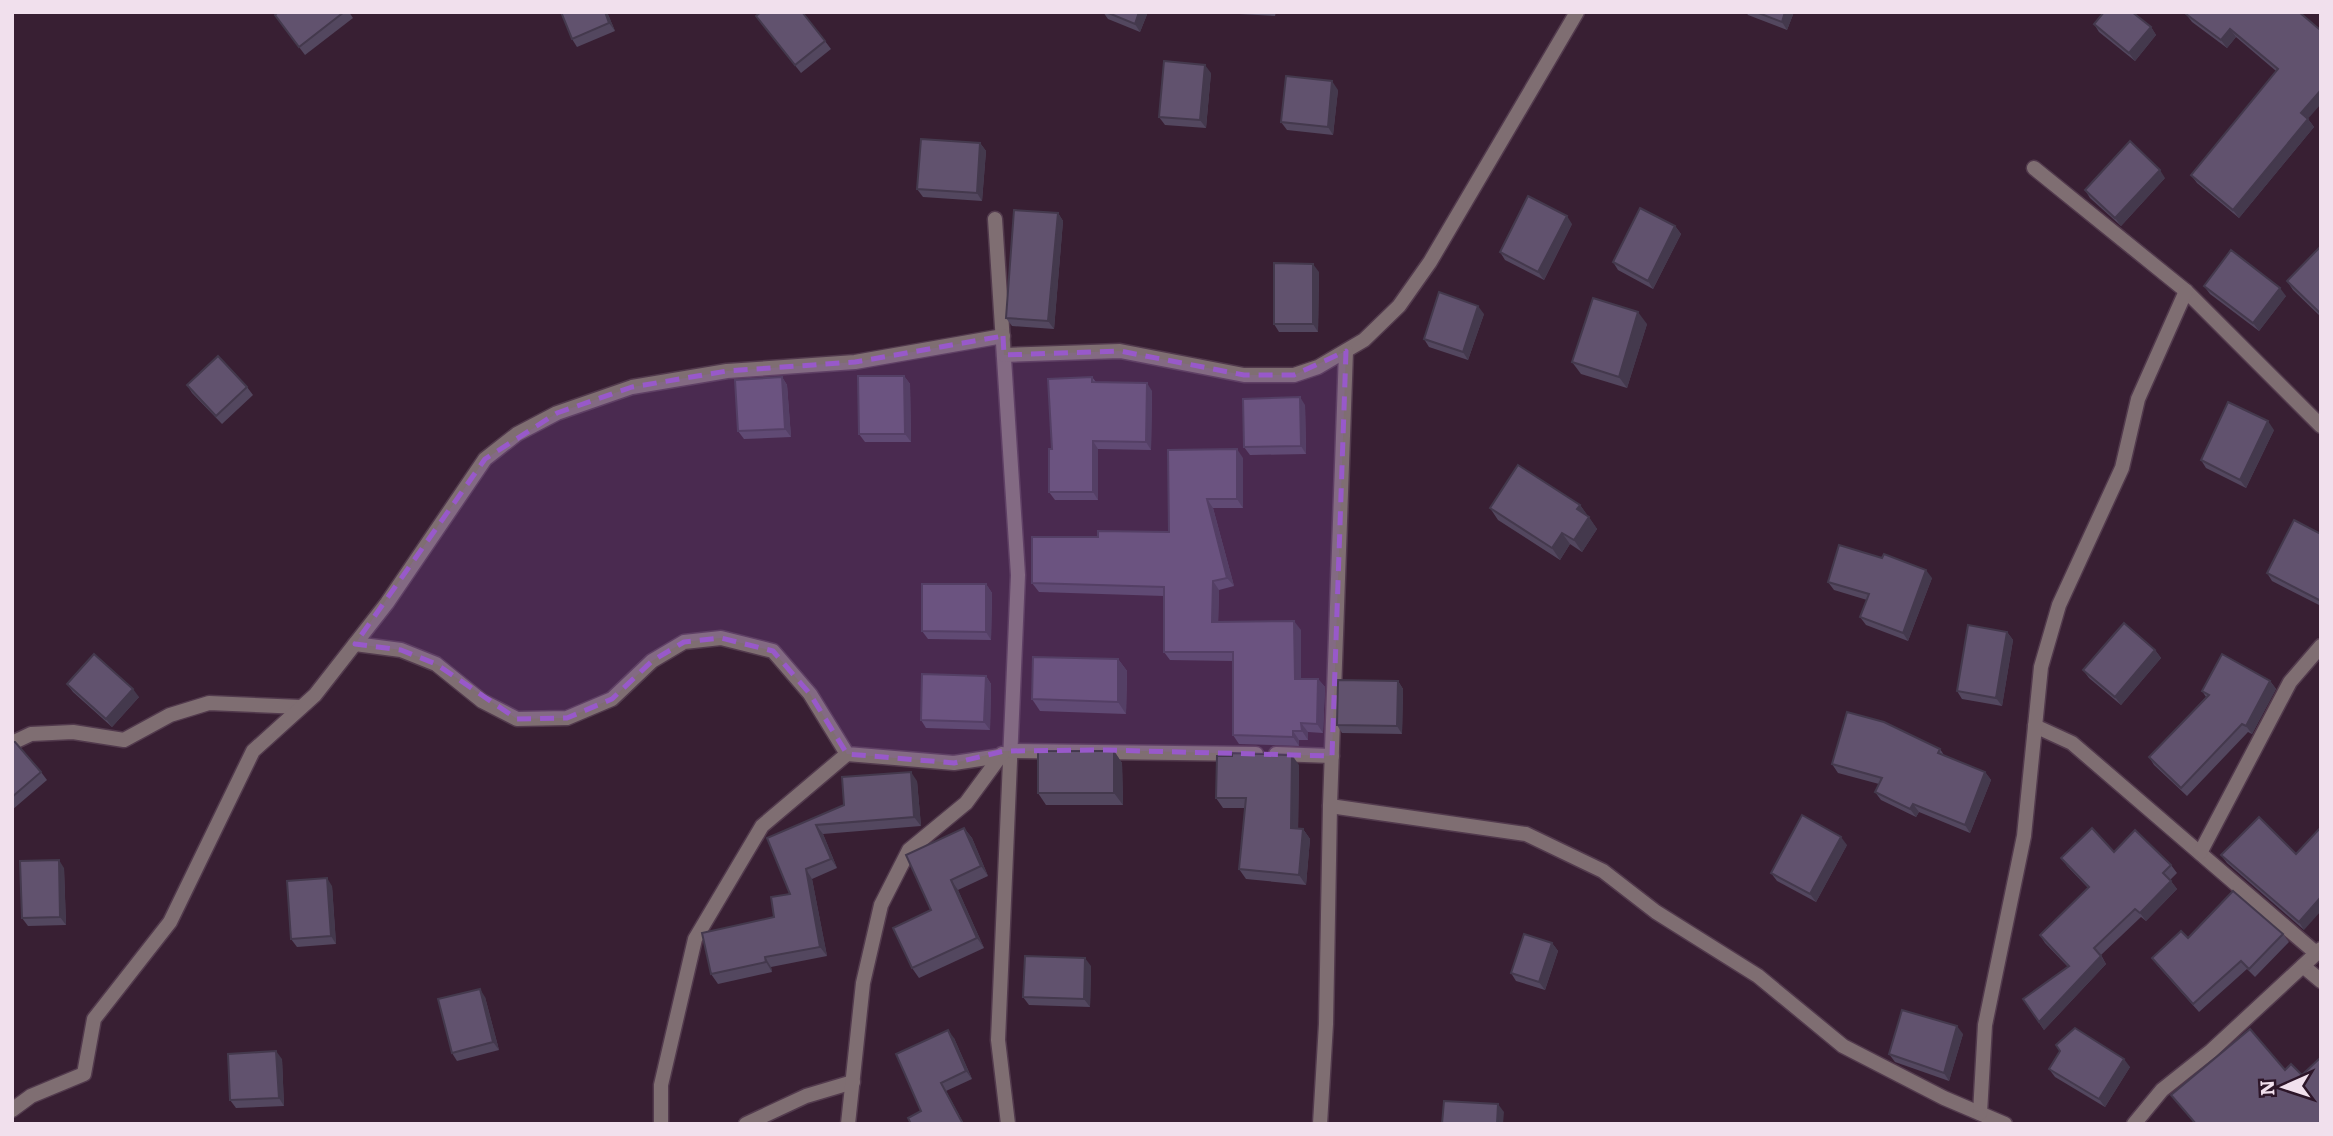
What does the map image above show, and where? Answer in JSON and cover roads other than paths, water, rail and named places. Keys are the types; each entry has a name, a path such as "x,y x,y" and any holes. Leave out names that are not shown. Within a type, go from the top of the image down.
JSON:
{"street":[{"path":"1004,355 1120,351 1244,374 1294,375 1318,367 1346,351 1364,340 1399,306 1430,262 1577,12"},
{"path":"2034,169 2186,291 2321,426"},
{"path":"995,219 1018,575 1008,749 998,1040 1008,1124"},
{"path":"1980,1113 1985,1025 2024,836 2041,667 2059,605 2122,468 2138,399 2186,291"},
{"path":"12,1110 31,1096 84,1074 94,1019 170,922 253,751 315,695 387,603 485,459 517,434 557,413 632,387 727,371 855,362 1003,336"},
{"path":"1320,1124 1326,1024 1330,806 1346,351"},
{"path":"355,644 401,650 436,664 482,701 517,719 567,718 612,699 652,661 684,642 721,638 773,651 810,694 848,754"},
{"path":"2200,853 2290,682 2321,646"},
{"path":"12,743 31,734 72,732 124,740 170,715 209,703 301,707"},
{"path":"2035,726 2071,743 2318,951 2211,1051 2162,1090 2134,1124"},
{"path":"662,1124 661,1085 695,939 762,826 848,754 954,763 1008,749 1332,756"},
{"path":"848,1124 863,983 881,905 909,850 966,803 1008,749"},
{"path":"1330,806 1526,834 1603,871 1656,912 1758,976 1843,1046 2005,1124"},
{"path":"2303,966 2321,981"},
{"path":"747,1124 806,1096 853,1082"}]}
